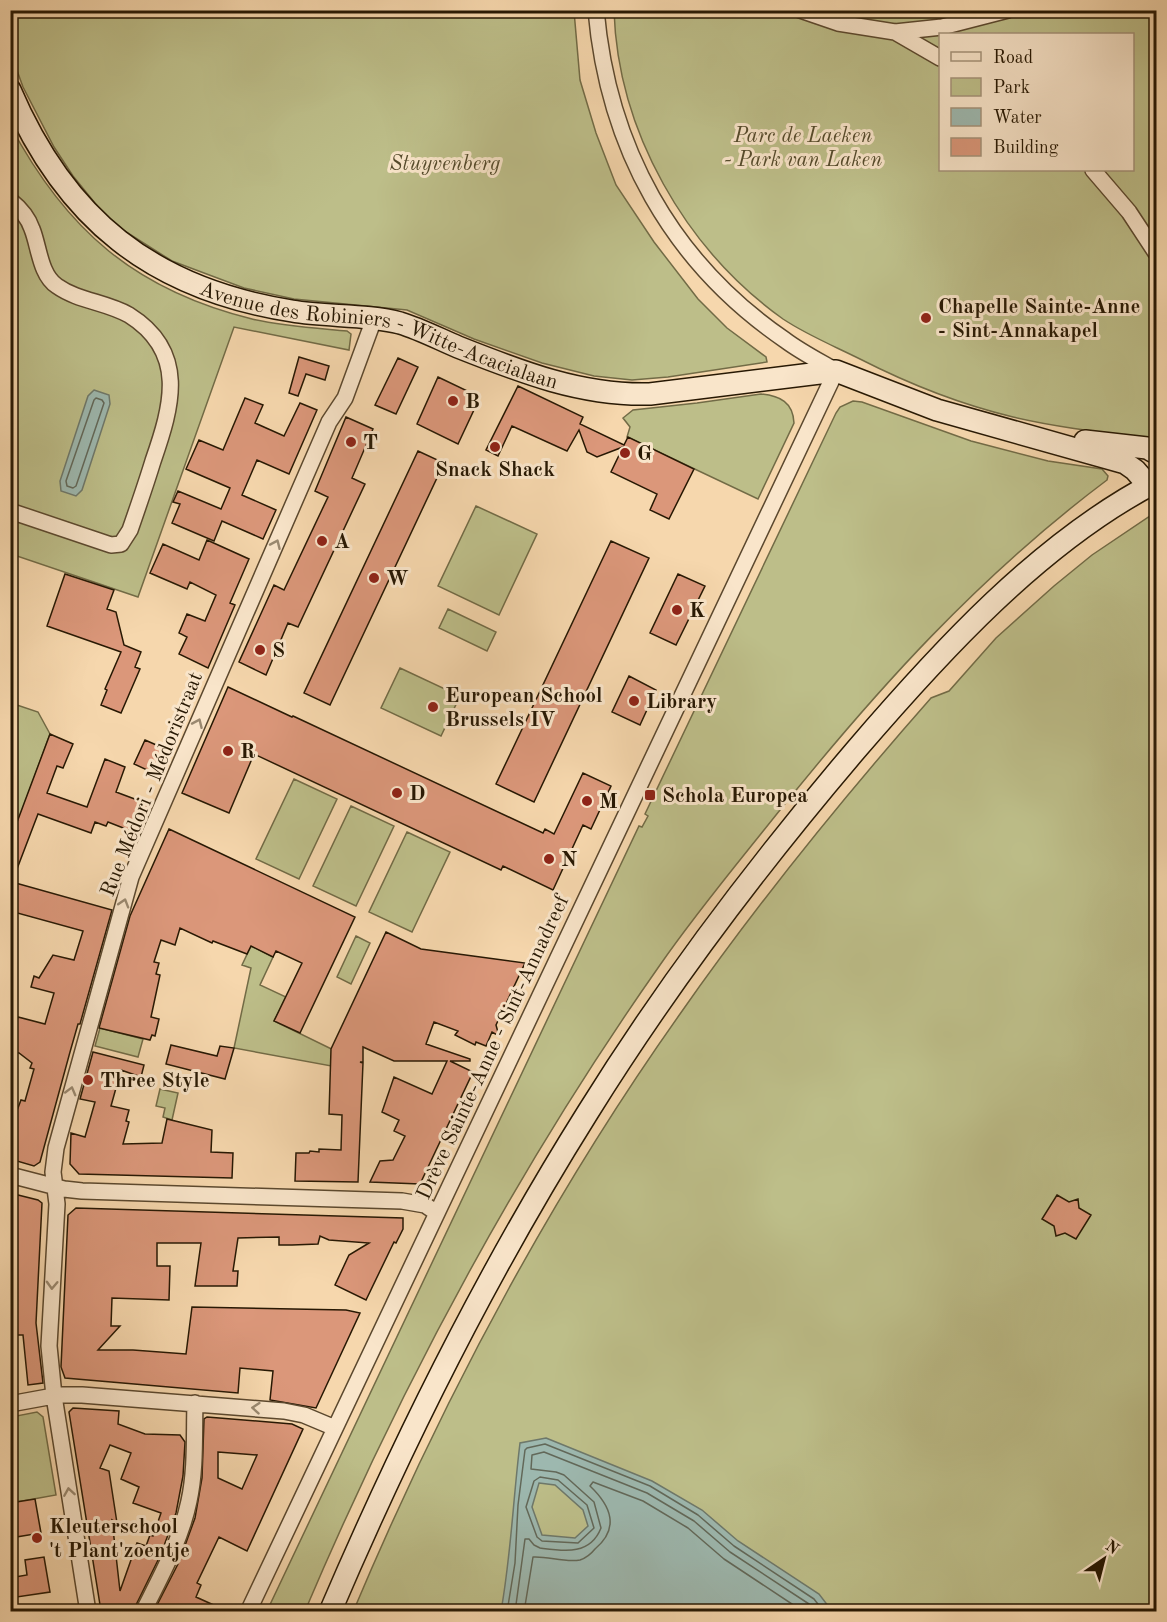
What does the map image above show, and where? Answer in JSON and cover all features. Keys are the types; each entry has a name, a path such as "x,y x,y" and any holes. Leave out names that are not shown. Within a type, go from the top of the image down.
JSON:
{"main road":[{"name":"Avenue des Robiniers - Witte-Acacialaan","path":"10,90 30,132 66,187 96,222 131,250 179,277 240,299 293,311 374,319 406,325 496,362 546,379 607,393 669,392 836,371"},
{"path":"330,1611 408,1438 494,1272 588,1110 702,944 845,764 954,642 1012,586 1059,547 1110,509 1153,484 1125,463 937,410 836,371"},
{"path":"1037,438 1147,448 1156,453"}],"street":[{"path":"596,10 603,67 611,99 636,168 652,198 688,249 728,295 786,341 836,371"},
{"path":"806,12 838,23 895,32 942,27 1008,10"},
{"path":"895,32 939,57"},
{"path":"1093,171 1129,212 1156,253"},
{"path":"10,200 29,222 46,273 56,286 116,309 144,326 155,336 165,355 170,390 170,407 165,426 130,530 121,544 111,545 10,511"},
{"name":"Rue Médori - Médoristraat","path":"88,1611 54,1396 49,1340 57,1204 53,1164 56,1148 131,877 329,422 345,398 374,319"},
{"name":"Drève Sainte-Anne - Sint-Annadreef","path":"248,1611 836,371"},
{"path":"10,1175 54,1187 82,1191 402,1201 425,1205 437,1212"},
{"path":"10,1404 54,1396 82,1395 195,1403 294,1412 335,1428"},
{"path":"142,1611 167,1565 188,1507 192,1477 195,1403"}],"green space":[{"name":"Stuyvenberg","path":"10,11 574,11 580,80 596,133 616,185 654,242 698,299 727,328 766,357 767,362 632,380 594,376 542,363 474,339 407,310 294,299 244,288 172,261 123,230 103,213 73,176 54,147 23,87 11,54"},
{"name":"Parc de Laeken - Park van Laken","path":"614,11 1156,11 1156,439 1048,424 973,406 897,377 783,319 748,291 716,258 688,222 663,184 643,143 628,100 618,56"},
{"path":"10,125 55,196 80,225 108,251 139,273 210,307 252,319 347,331 351,334 349,350 234,327 138,597 11,554"},
{"path":"761,394 774,396 784,401 791,410 794,423 758,499 627,437 630,427 623,418 633,410"},
{"path":"853,401 862,402 971,441 1048,461 1102,469 1108,476 1107,480 1015,555 972,595 891,679 814,769 688,927 608,1041 558,1119 465,1279 381,1443 305,1611 267,1611 639,826 642,827 648,816 645,814 836,413 840,407"},
{"path":"476,506 537,534 499,615 438,586"},
{"path":"1156,512 1156,1611 353,1612 423,1456 500,1304 586,1156 632,1084 709,973 801,853 931,698 949,691 996,638 1054,586 1092,555"},
{"path":"448,609 496,632 487,651 439,628"},
{"path":"400,668 460,696 441,736 381,708"},
{"path":"11,703 38,712 50,734 11,841"},
{"path":"294,779 337,799 299,879 256,859"},
{"path":"351,806 394,826 356,906 313,886"},
{"path":"407,832 450,852 412,932 369,912"},
{"path":"356,936 370,943 351,984 337,977"},
{"path":"251,946 273,957 260,985 286,997 274,1021 356,1061 353,1070 234,1048 251,968 242,965"},
{"path":"100,1028 143,1039 138,1057 95,1046"},
{"path":"160,1089 178,1093 172,1120 163,1117 165,1108 156,1106"},
{"path":"37,1412 43,1417 56,1495 11,1503 11,1417"}],"water":[{"path":"94,390 109,395 110,404 82,490 76,496 61,491 60,481 88,396"},
{"path":"546,1438 652,1481 702,1510 738,1541 819,1594 832,1611 501,1611 520,1443","holes":["539,1483 555,1485 583,1510 588,1526 575,1538 542,1535 532,1507"]}],"building":[{"path":"299,357 329,366 325,380 306,374 298,396 289,393"},
{"path":"398,358 418,367 396,414 375,405"},
{"path":"438,377 480,397 458,444 417,424"},
{"name":"G","path":"518,386 583,417 580,424 624,445 628,437 694,469 669,519 650,510 657,494 611,472 623,447 597,457 587,452 579,430 567,451 512,426 498,456 486,450"},
{"path":"245,398 263,405 255,423 284,436 300,403 317,410 289,474 257,460 242,495 276,510 263,539 222,521 214,541 172,523 180,504 173,502 178,491 221,509 230,488 186,469 199,440 223,450"},
{"name":"A","path":"346,417 373,429 352,478 365,484 298,627 288,623 266,675 239,662 274,585 284,590 328,497 315,491"},
{"name":"W","path":"418,451 444,463 330,705 304,693"},
{"path":"207,540 249,559 230,603 235,605 208,668 179,654 187,637 179,633 187,614 205,621 216,595 190,582 187,589 150,573 163,544 199,560"},
{"path":"611,541 649,558 534,802 496,784"},
{"path":"65,574 114,590 107,609 116,612 124,645 141,652 135,667 140,669 121,713 101,705 107,690 105,689 121,652 47,626"},
{"name":"K","path":"678,574 705,586 676,645 650,633"},
{"name":"Library","path":"629,676 656,690 640,725 612,712"},
{"path":"228,687 543,833 545,829 554,834 583,773 611,786 591,829 583,825 553,890 503,866 501,870 254,754 229,813 182,793"},
{"path":"50,734 73,744 63,768 57,766 47,793 87,807 105,759 125,767 116,792 148,804 136,833 108,822 106,826 95,822 91,833 38,814 12,882 112,910 40,1162 34,1166 10,1159 10,1121 13,1121 21,1100 25,1101 34,1069 30,1068 32,1063 19,1053 10,1051 10,1044 18,1017 45,1024 54,993 31,987 34,976 39,978 53,955 74,960 83,931 10,911 10,841"},
{"path":"145,740 170,751 160,776 134,764"},
{"path":"169,829 355,917 300,1033 274,1021 302,963 276,951 273,957 251,946 247,954 213,941 212,943 180,928 175,945 161,940 154,962 159,963 156,974 160,975 151,1017 159,1019 155,1036 152,1035 150,1040 99,1028 130,916"},
{"path":"386,932 421,949 525,963 496,1025 499,1036 492,1032 486,1046 476,1042 475,1045 455,1035 458,1031 434,1022 426,1044 470,1059 470,1061 450,1061 473,1072 420,1184 370,1182 380,1161 393,1160 405,1136 394,1131 399,1120 382,1112 394,1077 432,1094 447,1061 394,1061 363,1047 363,1062 360,1062 363,1063 358,1182 295,1181 296,1153 319,1152 319,1149 341,1150 342,1115 329,1114 331,1049"},
{"path":"171,1045 217,1056 220,1046 234,1048 225,1079 166,1064"},
{"path":"93,1052 144,1065 141,1077 121,1070 111,1106 129,1110 126,1121 129,1122 123,1144 162,1143 167,1119 212,1130 211,1152 233,1153 232,1178 79,1174 70,1164 71,1133 85,1137 95,1102 80,1099"},
{"path":"10,1193 42,1203 36,1323 43,1383 28,1385 23,1335 10,1335"},
{"path":"1057,1195 1069,1202 1078,1199 1079,1208 1091,1215 1076,1239 1065,1233 1056,1236 1054,1226 1042,1219"},
{"path":"76,1208 403,1218 403,1229 396,1243 394,1242 366,1300 335,1285 349,1255 369,1243 329,1240 320,1236 318,1244 292,1245 279,1245 279,1237 238,1238 233,1271 238,1271 237,1286 195,1286 201,1243 157,1243 157,1266 170,1266 169,1300 112,1298 111,1326 120,1326 98,1350 186,1354 192,1307 346,1310 360,1313 316,1408 270,1400 273,1371 240,1368 238,1393 65,1378 61,1367 68,1215"},
{"path":"73,1408 119,1411 118,1424 145,1434 180,1435 185,1442 183,1476 176,1513 161,1554 133,1611 101,1611 69,1412","holes":["110,1445 131,1453 121,1479 139,1487 133,1503 161,1513 153,1536 150,1535 146,1546 137,1543 120,1591 112,1520 117,1523 109,1471 100,1468"]},
{"path":"207,1417 292,1424 303,1429 247,1551 219,1537 197,1583 201,1585 196,1597 227,1611 154,1611 179,1562 195,1518 202,1478 204,1419","holes":["218,1452 257,1455 242,1489 218,1478"]},
{"path":"35,1499 41,1533 10,1538 10,1503"},
{"path":"44,1557 50,1592 10,1598 10,1578 27,1575 25,1560"}],"place":[{"name":"Chapelle Sainte-Anne - Sint-Annakapel","path":"926,318"},
{"name":"B","path":"453,401"},
{"name":"T","path":"351,442"},
{"name":"Snack Shack","path":"495,447"},
{"name":"G","path":"625,453"},
{"name":"A","path":"322,541"},
{"name":"W","path":"374,578"},
{"name":"K","path":"677,610"},
{"name":"S","path":"260,650"},
{"name":"Library","path":"634,701"},
{"name":"European School Brussels IV","path":"433,707"},
{"name":"R","path":"228,751"},
{"name":"D","path":"397,793"},
{"name":"Schola Europea","path":"650,795"},
{"name":"M","path":"587,801"},
{"name":"N","path":"549,859"},
{"name":"Three Style","path":"88,1080"},
{"name":"Kleuterschool 't Plant'zoentje","path":"37,1538"}]}
